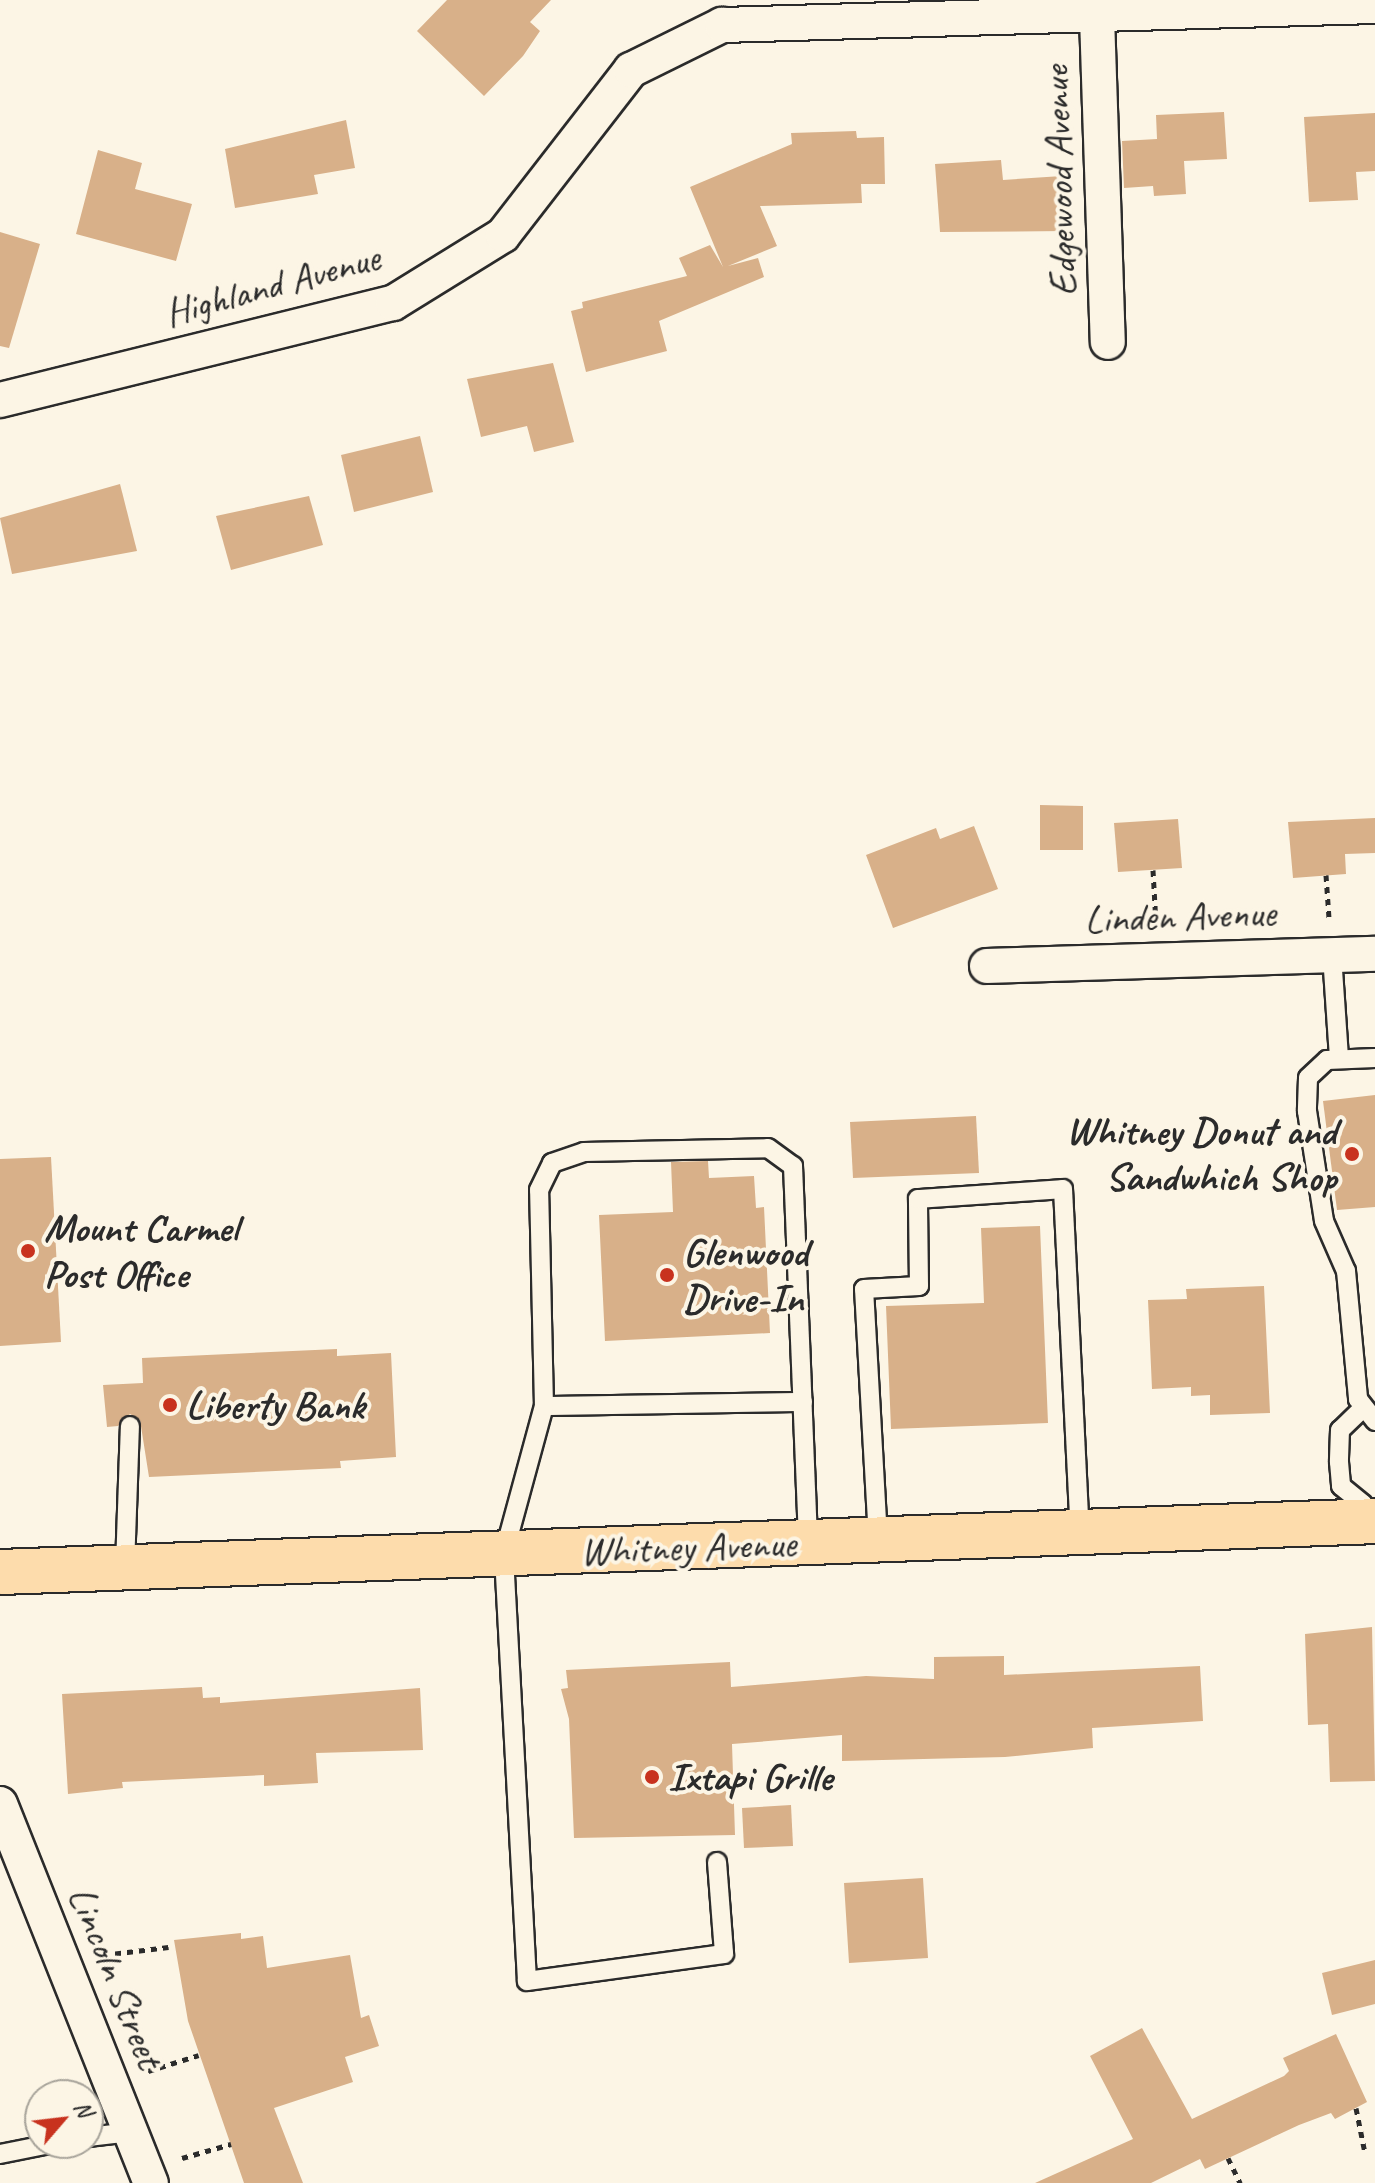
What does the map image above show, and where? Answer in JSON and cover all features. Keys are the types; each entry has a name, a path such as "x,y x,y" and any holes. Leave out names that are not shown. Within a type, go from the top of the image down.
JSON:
{"main road":[{"name":"Whitney Avenue","path":"0,1572 1080,1532 1369,1510"}],"street":[{"name":"Highland Avenue","path":"0,400 393,303 503,235 631,70 722,25 1097,17 1375,6"},
{"name":"Edgewood Avenue","path":"1097,17 1108,342"},
{"name":"Linden Avenue","path":"987,966 1375,954"},
{"name":"Lincoln Street","path":"0,1804 151,2183"}],"lane":[{"path":"1332,955 1339,1059"},
{"path":"1369,1510 1341,1486 1340,1430 1367,1407 1346,1271 1324,1221 1311,1148 1308,1078 1327,1060 1375,1058"},
{"path":"717,1862 724,1954 527,1981 504,1553 544,1406 539,1190 552,1163 584,1152 768,1148 793,1166 808,1542"},
{"path":"878,1539 864,1289 919,1286 918,1199 1063,1189 1080,1532"},
{"path":"544,1406 803,1402"},
{"path":"125,1567 130,1426"},
{"path":"104,2135 131,2132"},
{"path":"0,2154 24,2149"}],"path":[{"path":"1153,870 1158,961"},
{"path":"103,1955 169,1947"},
{"path":"148,2071 199,2055"},
{"path":"1356,2108 1365,2153"},
{"path":"182,2158 231,2144"},
{"path":"1228,2158 1240,2183"}],"building":[{"path":"447,0 551,0 530,22 540,31 523,56 484,96 417,31"},
{"path":"1224,112 1227,159 1184,161 1186,194 1154,196 1153,186 1124,188 1122,141 1157,139 1156,115"},
{"path":"1375,113 1375,171 1356,172 1358,200 1309,202 1304,117"},
{"path":"346,120 355,168 314,175 318,194 235,208 225,149"},
{"path":"856,131 857,138 884,137 885,184 861,184 862,203 760,206 777,246 728,266 758,258 764,277 659,321 667,351 586,372 571,311 583,308 582,302 687,276 679,258 710,245 723,267 690,187 792,144 791,133"},
{"path":"98,150 142,163 135,189 192,204 176,261 76,234"},
{"path":"1001,160 1003,180 1062,176 1066,231 940,232 935,164"},
{"path":"0,232 40,244 9,348 0,346"},
{"path":"553,363 574,442 534,452 527,426 481,437 467,379"},
{"path":"420,436 433,492 354,512 341,455"},
{"path":"120,484 137,551 12,574 0,518"},
{"path":"309,496 323,545 231,570 216,516"},
{"path":"1040,805 1083,806 1083,850 1040,850"},
{"path":"1375,818 1375,853 1345,854 1346,874 1293,878 1288,822"},
{"path":"1178,819 1182,868 1118,872 1114,823"},
{"path":"974,826 998,889 893,928 866,855 936,828 940,839"},
{"name":"Whitney Donut and Sandwhich Shop","path":"1375,1095 1375,1207 1337,1210 1323,1101"},
{"path":"976,1116 979,1173 853,1178 850,1122"},
{"name":"Mount Carmel Post Office","path":"51,1157 61,1342 0,1346 0,1159"},
{"name":"Glenwood Drive-In","path":"708,1161 709,1178 754,1176 756,1208 764,1207 770,1333 605,1341 599,1215 673,1212 671,1162"},
{"path":"1040,1226 1048,1423 891,1429 886,1306 984,1303 981,1228"},
{"path":"1264,1286 1270,1413 1210,1415 1210,1395 1191,1396 1191,1387 1152,1389 1148,1300 1187,1299 1186,1289"},
{"path":"337,1349 337,1356 391,1353 396,1457 340,1461 341,1468 149,1477 140,1420 130,1414 118,1426 107,1427 103,1385 143,1383 142,1358"},
{"path":"1372,1627 1375,1781 1330,1782 1328,1724 1308,1725 1305,1634"},
{"path":"1004,1656 1004,1675 1200,1666 1203,1721 1092,1728 1093,1748 1005,1757 842,1761 842,1735 732,1744 735,1835 574,1838 569,1719 561,1689 568,1688 566,1670 730,1662 731,1687 866,1676 934,1679 934,1657"},
{"path":"202,1687 203,1698 220,1697 220,1703 420,1688 423,1750 316,1753 318,1783 264,1786 264,1775 122,1782 123,1788 68,1794 62,1694"},
{"path":"791,1805 793,1846 744,1848 742,1808"},
{"path":"923,1878 928,1958 849,1963 844,1883"},
{"path":"241,1933 241,1939 263,1936 267,1968 350,1955 361,2018 369,2015 379,2046 345,2057 353,2082 274,2108 303,2183 244,2183 188,2021 174,1940"},
{"path":"1375,1960 1375,2004 1332,2015 1322,1973"},
{"path":"1142,2028 1192,2119 1284,2076 1289,2071 1283,2058 1336,2034 1367,2102 1335,2119 1331,2113 1299,2125 1205,2169 1200,2159 1151,2183 1035,2183 1133,2139 1090,2056"}],"place":[{"name":"Whitney Donut and Sandwhich Shop","path":"1352,1154"},
{"name":"Mount Carmel Post Office","path":"28,1251"},
{"name":"Glenwood Drive-In","path":"667,1275"},
{"name":"Liberty Bank","path":"170,1405"},
{"name":"Ixtapi Grille","path":"652,1777"}]}
